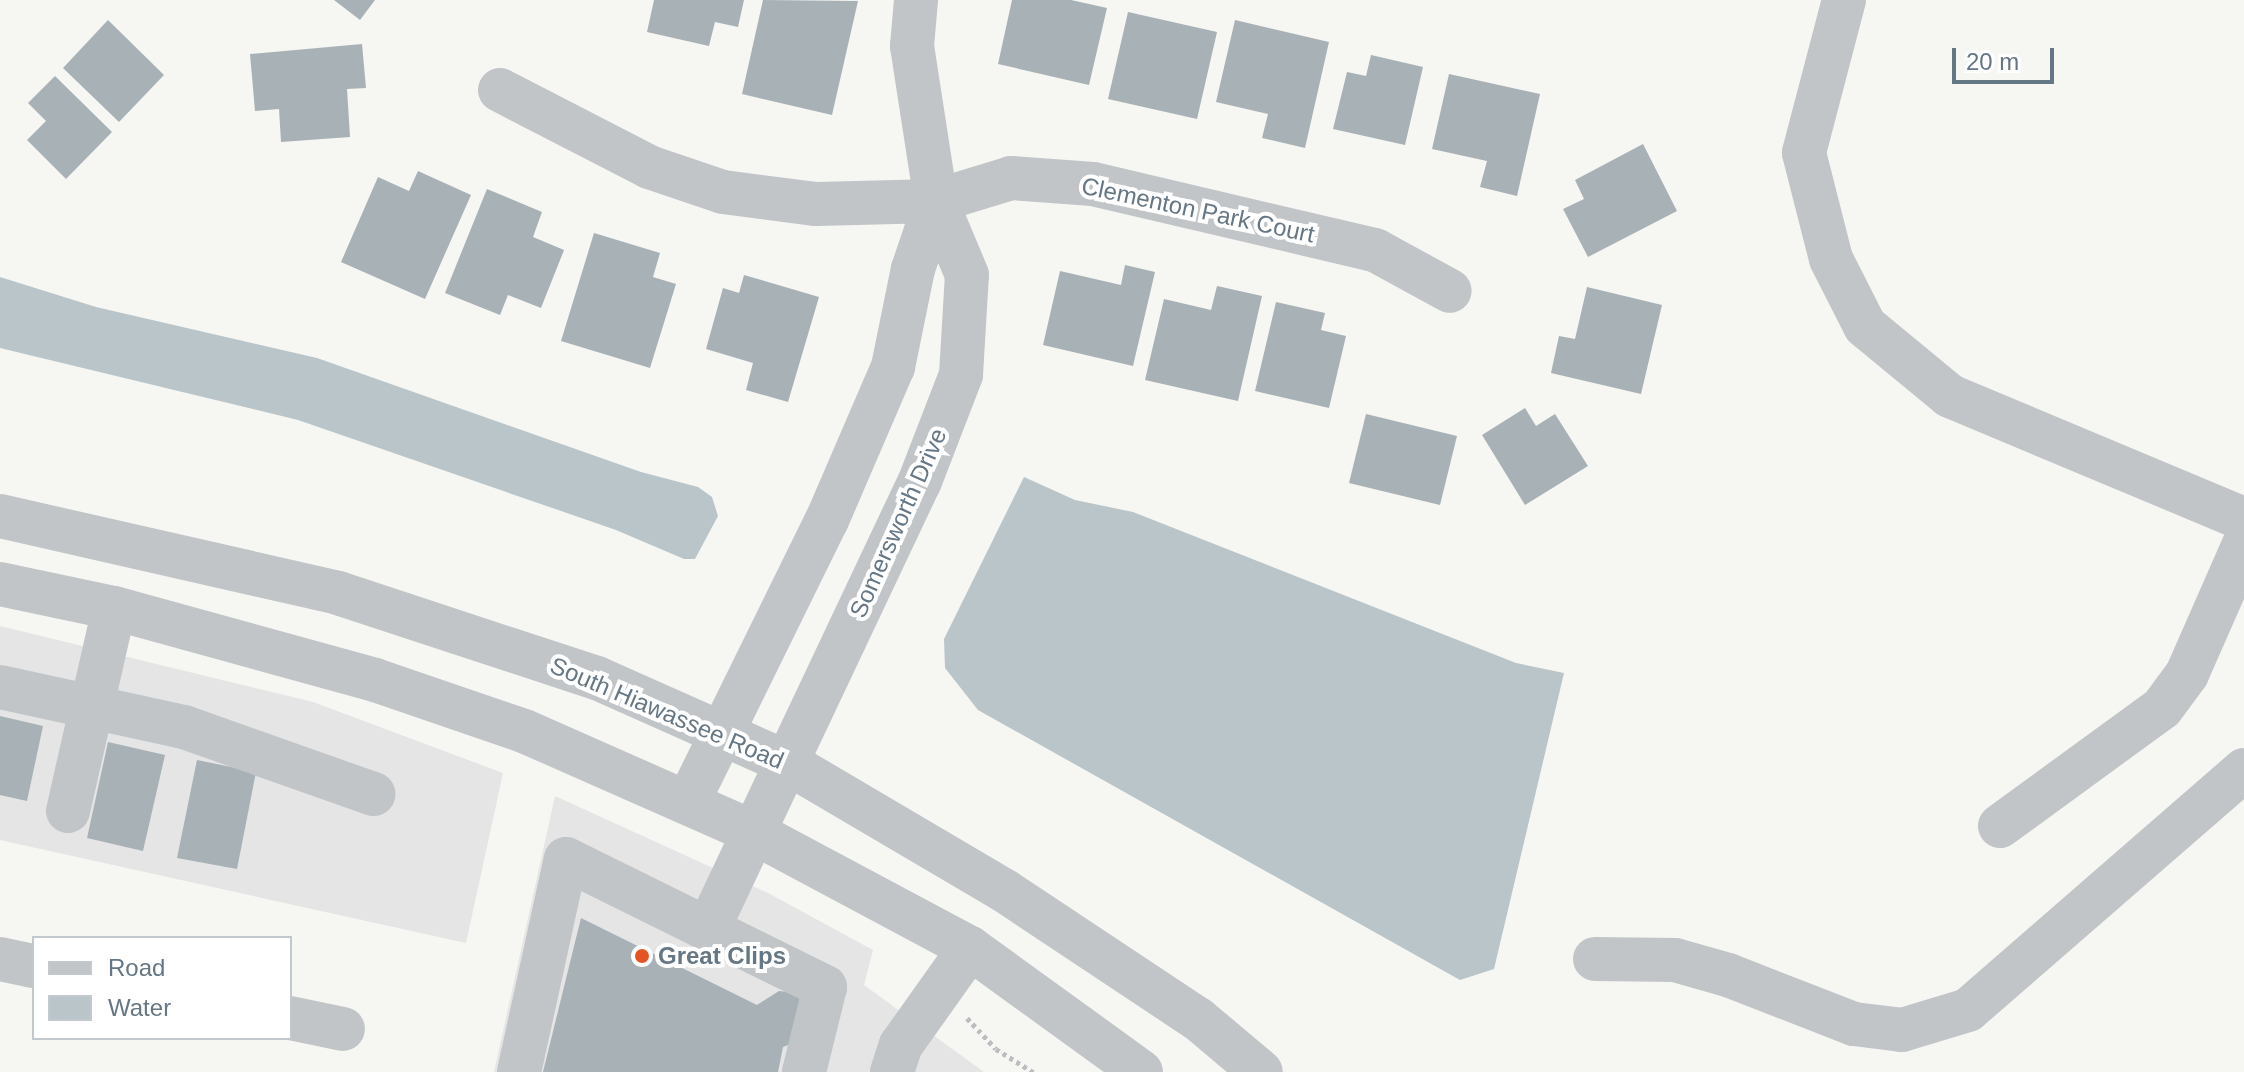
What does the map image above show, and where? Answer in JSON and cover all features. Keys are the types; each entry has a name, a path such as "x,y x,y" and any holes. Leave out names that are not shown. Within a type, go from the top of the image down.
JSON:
{"street":[{"name":"Somersworth Drive","path":"709,927 751,831 920,481 961,375 967,275 936,201 912,46 916,0"},
{"path":"1844,0 1804,153 1831,259 1865,326 1950,396 2244,519"},
{"name":"Clementon Park Court","path":"500,90 649,167 723,192 816,204 936,201 1011,178 1093,184 1375,250 1450,291"},
{"name":"Somersworth Drive","path":"688,802 827,520 893,367 913,269 936,201"},
{"name":"South Hiawassee Road","path":"0,516 338,593 597,678 786,762 1005,891 1198,1019 1261,1072"},
{"path":"2000,826 2162,708 2187,674 2244,544"},
{"path":"0,584 114,608 375,680 524,731 751,831 970,948 1141,1072"},
{"path":"68,811 114,608"},
{"path":"0,687 93,703 281,758 373,794"},
{"path":"1595,959 1675,960 1728,975 1854,1024 1902,1030 1968,1010 2244,770"},
{"path":"519,1072 566,859 825,987 804,1072"},
{"path":"892,1072 901,1045 970,948"},
{"path":"0,959 32,966"},
{"path":"292,1018 343,1029"}],"path":[{"path":"961,1010 996,1049 1033,1072"}],"shaded area":[{"path":"0,626 313,702 503,773 466,943 0,840"},
{"path":"555,796 768,893 873,950 864,985 984,1072 494,1072"}],"water":[{"path":"0,277 96,307 317,358 641,472 698,487 712,497 718,516 695,559 684,559 616,530 298,420 0,348"},
{"path":"1024,477 1075,500 1133,512 1516,663 1564,673 1494,969 1460,980 978,710 945,668 944,639"}],"building":[{"path":"334,0 375,0 360,20"},
{"path":"654,0 744,0 738,27 715,22 709,46 647,32"},
{"path":"763,0 858,1 832,115 742,94"},
{"path":"1012,0 1071,0 1107,8 1089,85 998,64"},
{"path":"1128,12 1217,32 1197,119 1108,99"},
{"path":"108,20 164,75 119,122 63,68"},
{"path":"1235,20 1329,42 1305,148 1262,138 1268,114 1216,102"},
{"path":"362,44 366,88 347,89 350,137 281,142 279,109 255,111 250,54"},
{"path":"1371,55 1423,67 1405,145 1333,129 1347,72 1366,76"},
{"path":"1449,74 1540,94 1517,196 1480,187 1487,161 1432,149"},
{"path":"55,76 112,132 66,179 27,140 46,121 28,103"},
{"path":"1643,144 1677,211 1588,257 1563,209 1584,199 1575,180"},
{"path":"418,171 471,195 425,299 341,262 378,177 409,191"},
{"path":"487,189 542,212 533,237 564,250 541,308 508,295 500,315 445,293"},
{"path":"594,233 660,253 653,277 676,284 650,368 561,341"},
{"path":"1125,265 1155,272 1133,366 1043,345 1060,271 1121,285"},
{"path":"744,275 819,297 788,402 746,390 753,363 706,349 723,288 739,293"},
{"path":"1217,286 1262,296 1238,401 1145,380 1164,299 1211,310"},
{"path":"1587,287 1662,305 1641,394 1551,373 1559,336 1575,339"},
{"path":"1276,302 1325,313 1321,330 1346,336 1329,408 1255,391"},
{"path":"1525,408 1536,426 1555,414 1588,466 1525,505 1482,435"},
{"path":"1366,414 1457,436 1440,505 1349,483"},
{"path":"0,716 43,726 27,801 0,795"},
{"path":"108,742 165,755 143,851 87,838"},
{"path":"197,760 256,772 237,869 177,858"},
{"path":"581,918 757,1005 779,991 804,994 808,1037 783,1047 778,1072 543,1072"}],"place":[{"name":"Great Clips","path":"642,956"}]}
